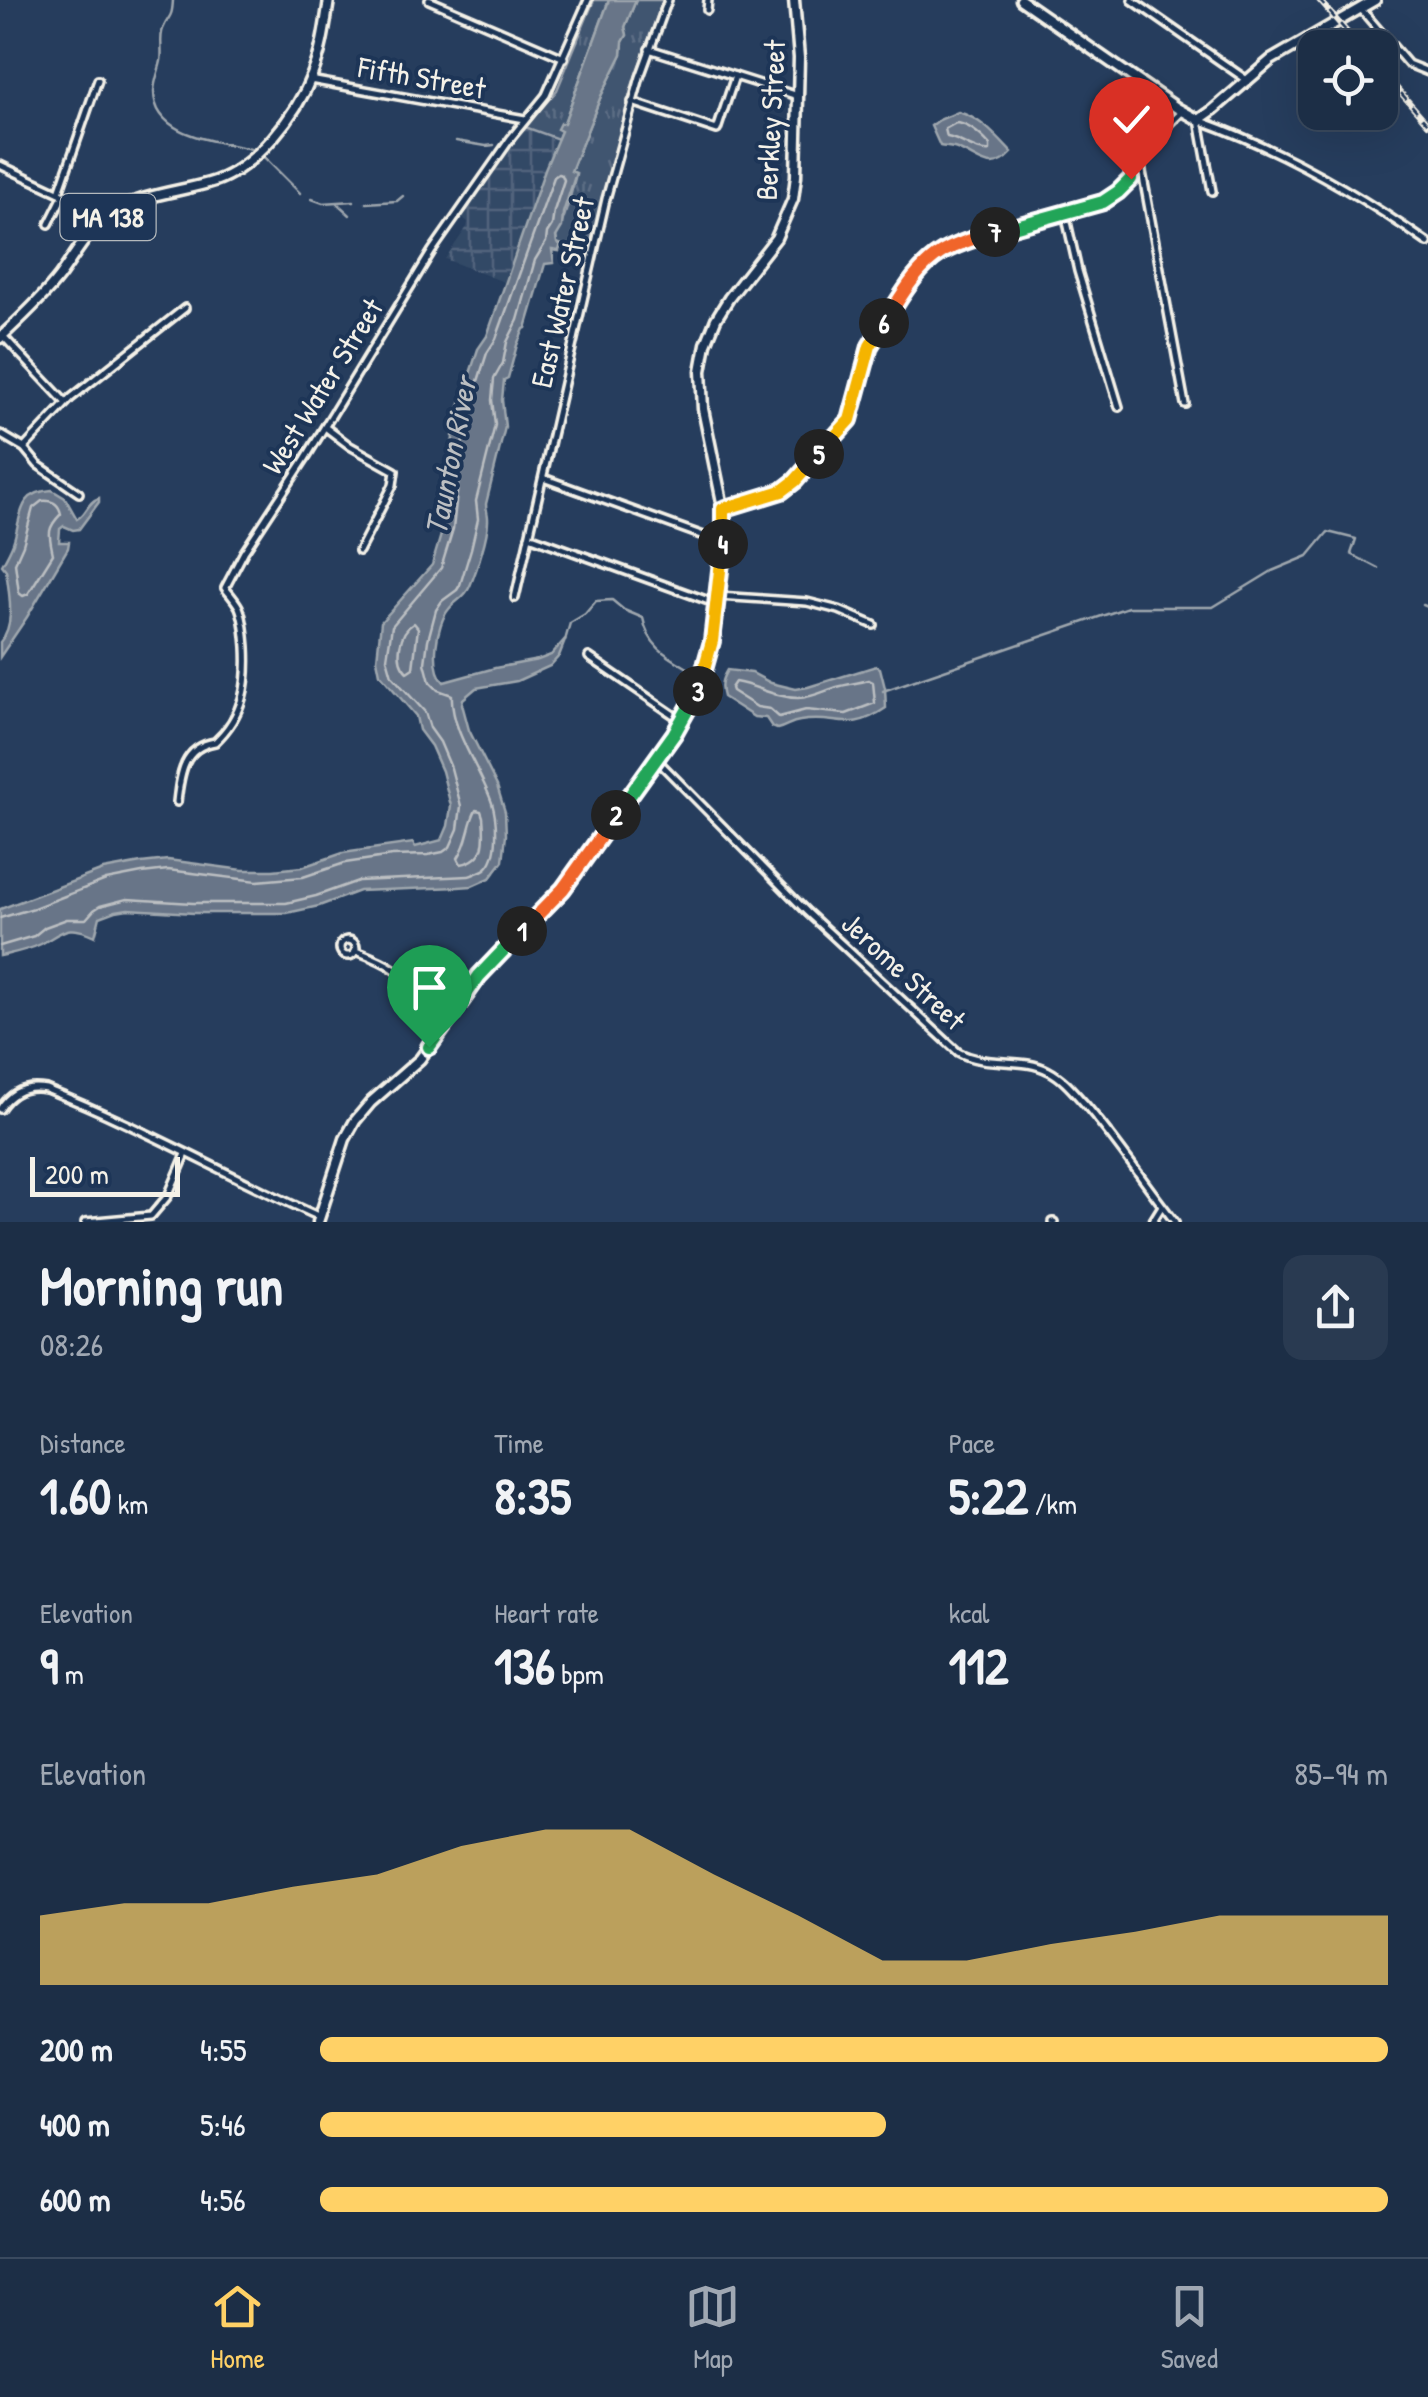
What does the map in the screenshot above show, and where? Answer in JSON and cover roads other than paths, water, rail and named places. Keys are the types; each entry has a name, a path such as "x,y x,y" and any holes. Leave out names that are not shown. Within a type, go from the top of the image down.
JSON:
{"main road":[{"name":"MA 138","path":"1,337 51,286 87,236 109,216 139,200 219,180 259,152 290,114 310,80 322,43 329,0"},
{"name":"Berkley Street","path":"319,1220 351,1127 371,1102 420,1059 489,964 563,889 656,760 698,690 707,666 723,543 723,509 702,402 703,356 719,313 776,238 788,215 796,184 799,48 794,0"},
{"path":"1022,0 1199,120 1271,60 1375,0"}],"street":[{"path":"429,0 564,58"},
{"name":"West Water Street","path":"177,802 186,758 222,735 234,720 244,695 244,632 239,607 226,588 244,552 432,251 525,119 546,96 588,0"},
{"name":"East Water Street","path":"516,598 590,263 632,102 668,0"},
{"path":"707,10 708,0"},
{"path":"1132,0 1247,80"},
{"path":"1360,8 1408,64 1428,72"},
{"path":"649,49 798,96"},
{"path":"632,102 718,130 734,76"},
{"path":"49,224 98,80"},
{"name":"Fifth Street","path":"310,80 525,119"},
{"path":"723,509 786,489 843,430 854,411 872,342 929,262 966,242 1110,197 1131,179 1155,138 1182,112"},
{"path":"1199,120 1212,191"},
{"path":"1199,120 1256,141 1314,170 1428,243"},
{"path":"1141,164 1185,404"},
{"path":"0,165 109,216"},
{"path":"1065,212 1078,271 1119,407"},
{"path":"24,448 66,403 186,308"},
{"path":"1,337 66,403"},
{"path":"324,427 395,471 393,485 359,551"},
{"path":"0,434 24,448 38,466 79,492"},
{"path":"543,478 723,543"},
{"path":"529,536 717,600 815,603 874,625"},
{"path":"589,658 682,721"},
{"name":"Jerome Street","path":"656,760 782,889 958,1052 976,1060 1038,1067 1061,1080 1121,1148 1174,1222"},
{"path":"356,951 399,974 442,1030"},
{"path":"0,1109 16,1092 46,1089 148,1133 319,1220"},
{"path":"84,1222 151,1216 168,1196 186,1154"},
{"path":"1152,1222 1162,1206"}],"water":[{"path":"609,0 636,0 625,27 622,54 571,171 576,173 556,237 557,243 568,248 552,250 554,263 545,264 526,328 504,380 505,427 486,504 488,525 482,553 468,590 444,616 436,646 437,667 444,682 538,660 551,655 566,638 550,666 517,681 476,688 463,699 469,730 497,786 505,812 503,861 490,878 472,886 359,891 287,913 116,911 100,917 95,936 66,930 36,946 0,956 0,909 103,870 168,860 273,870 302,867 343,853 413,843 415,847 442,840 451,806 442,771 419,730 416,716 380,674 377,659 381,622 432,565 443,528 455,419 561,131 557,129 564,123"},
{"path":"958,112 981,123 1012,153 991,164 940,146 931,126"},
{"path":"52,490 65,498 77,519 95,500 99,498 99,502 79,529 60,529 59,542 69,542 68,548 0,657 10,608 6,570 2,565 27,501 32,495"},
{"path":"876,666 885,688 886,708 851,722 813,720 777,729 766,718 754,717 722,693 727,670 752,673 796,689"}],"waterway":[{"path":"173,0 162,33 161,61 154,88 157,108 178,129 255,150"},
{"path":"456,141 494,145"},
{"path":"262,155 300,193"},
{"path":"366,203 397,201 403,196"},
{"path":"312,199 323,203 354,201"},
{"path":"338,204 350,215"},
{"path":"883,691 1128,607 1213,607 1272,571 1308,556 1328,532 1356,539 1351,554 1378,568"},
{"path":"566,637 570,623 596,601 612,600 643,618 656,646 698,674"},
{"path":"1423,605 1428,607"}],"railway":[{"path":"1319,0 1345,30"},
{"path":"1398,90 1428,124"}],"water label":[{"name":"Taunton River","path":"450,456"}]}
